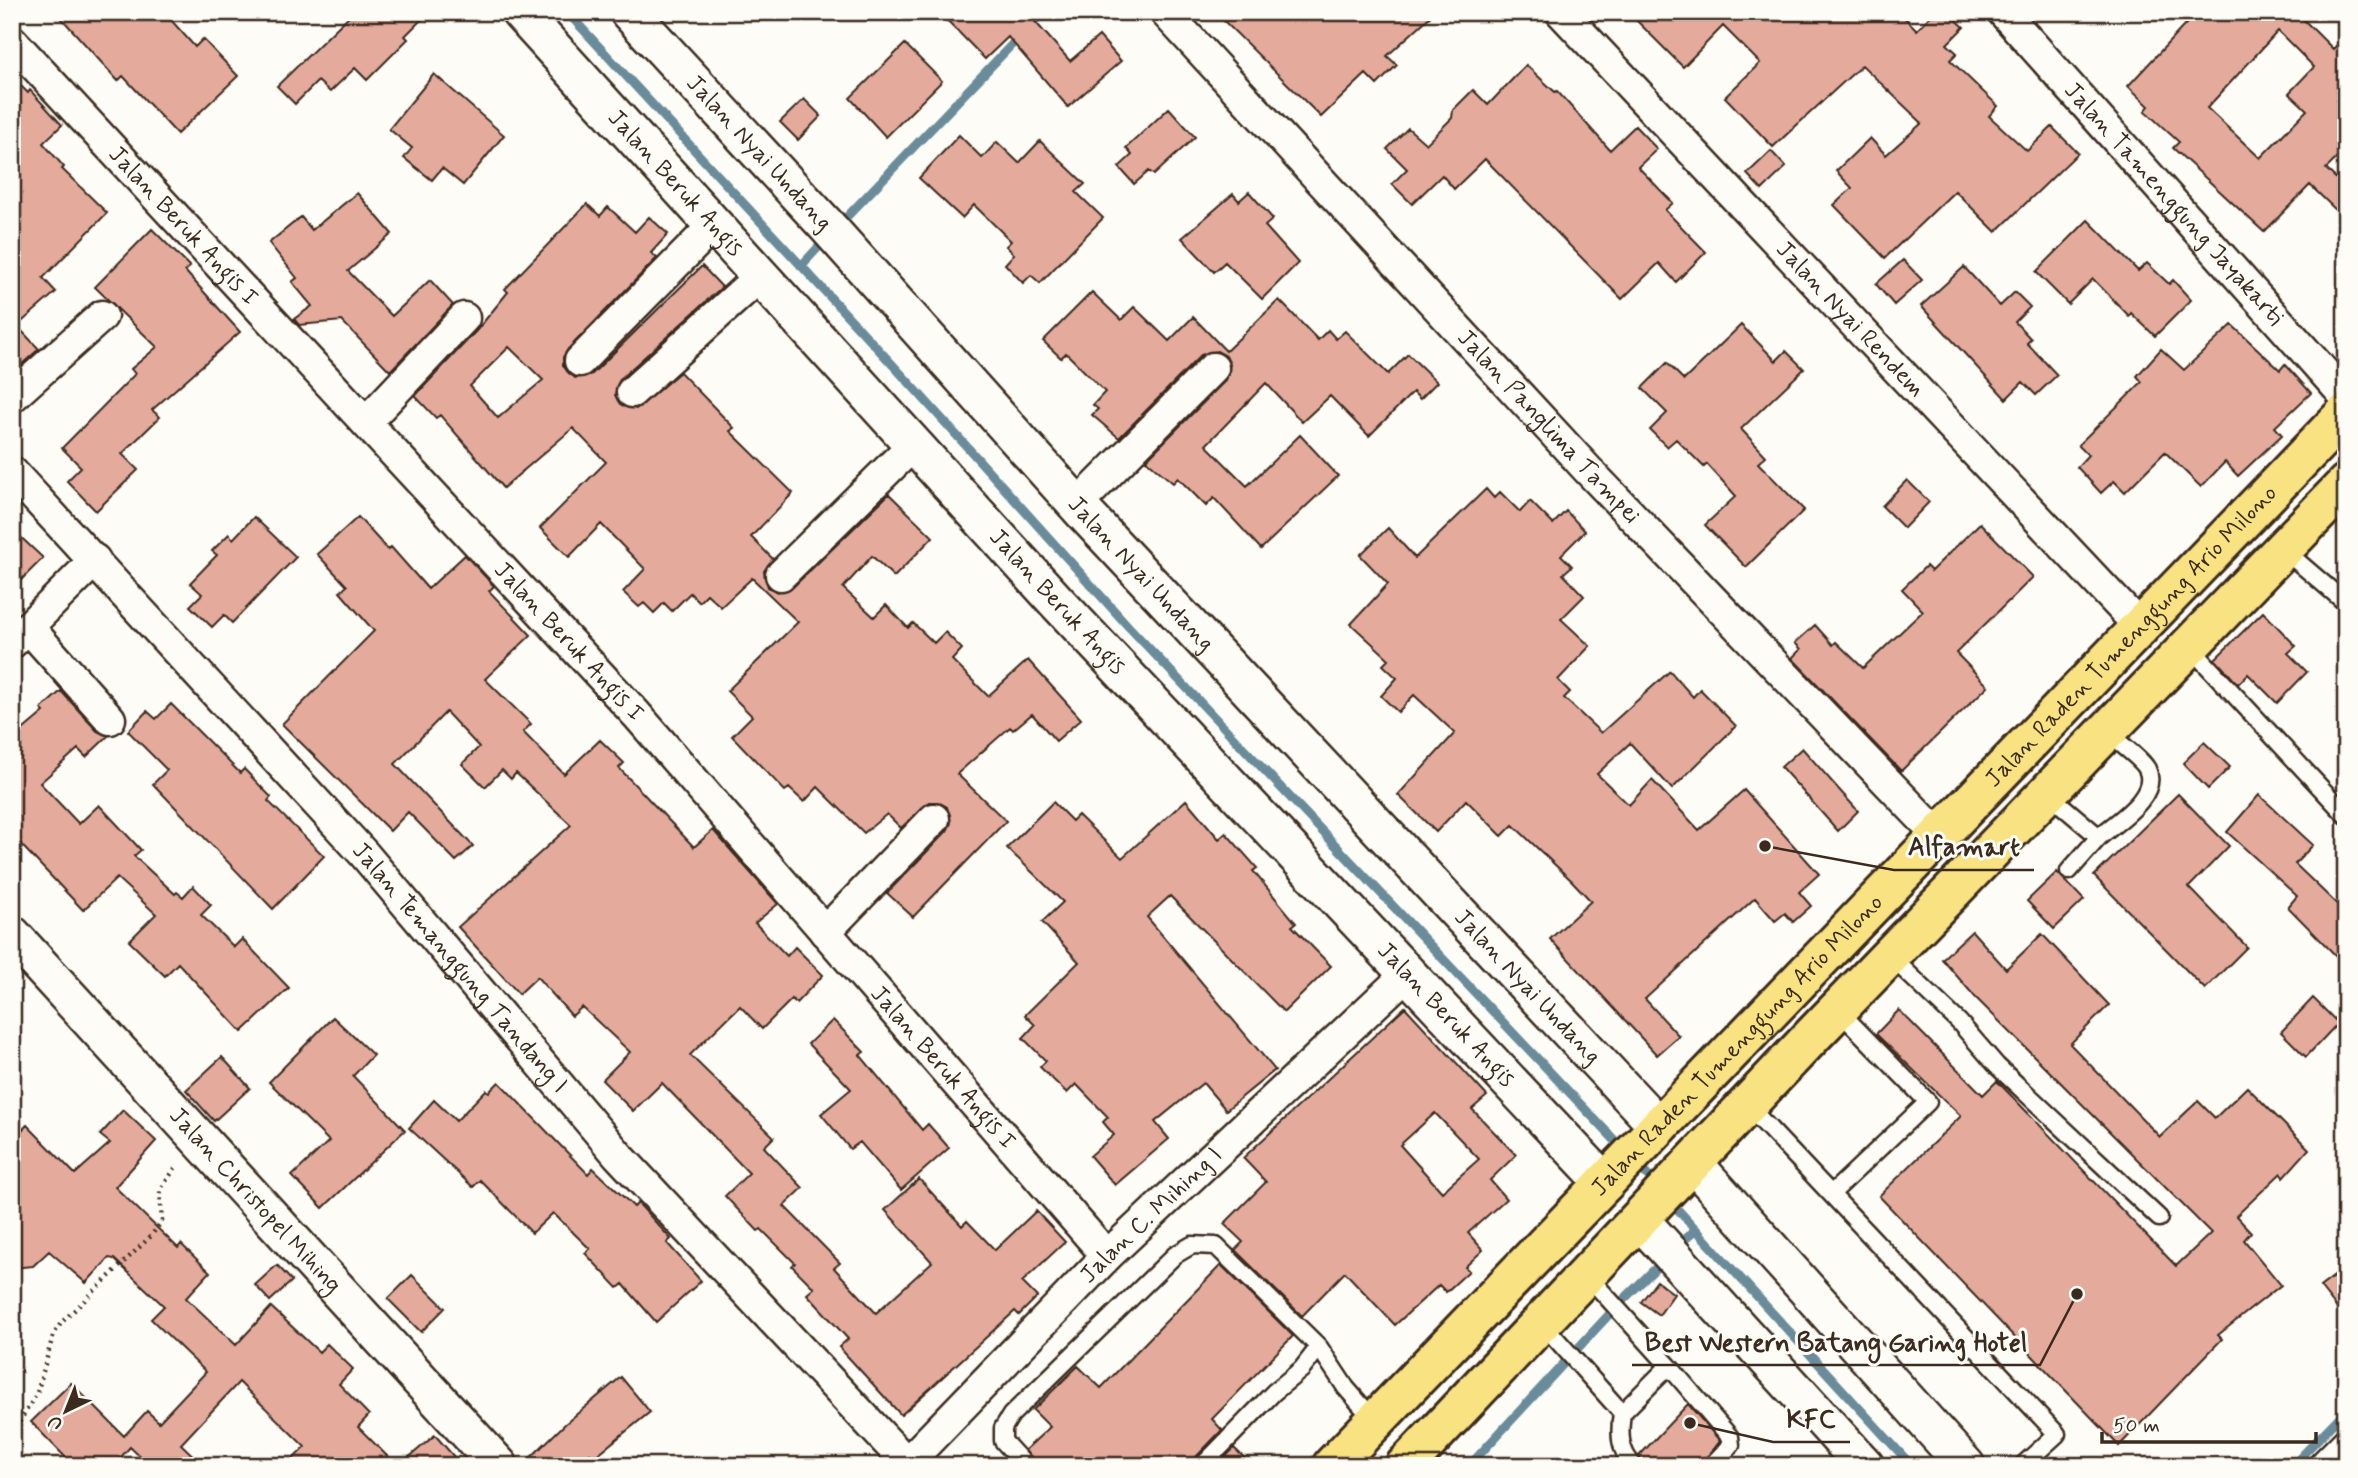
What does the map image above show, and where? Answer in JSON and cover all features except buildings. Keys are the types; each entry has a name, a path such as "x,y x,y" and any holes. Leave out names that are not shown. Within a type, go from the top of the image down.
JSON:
{"highway":[{"name":"Jalan Raden Tumenggung Ario Milono","path":"1332,1466 2346,413"},
{"name":"Jalan Raden Tumenggung Ario Milono","path":"1412,1463 1586,1275 1649,1222 1687,1170 1838,1010 2283,549 2337,500"},
{"path":"1855,922 1891,957"}],"street":[{"name":"Jalan Beruk Angis","path":"520,12 1056,601 1407,974 1610,1177"},
{"name":"Jalan Nyai Undang","path":"629,12 1652,1134"},
{"name":"Jalan Panglima Tampei","path":"1165,12 1588,470 1939,835"},
{"name":"Jalan Nyai Rendem","path":"1561,12 2140,627"},
{"name":"Jalan Tamenggung Jayakarti","path":"2003,12 2346,397"},
{"name":"Jalan Beruk Angis I","path":"12,41 637,715 1107,1256"},
{"path":"580,361 715,225"},
{"path":"632,393 760,276"},
{"path":"12,397 102,316"},
{"path":"366,422 464,318"},
{"path":"1077,505 1213,368"},
{"path":"781,575 913,445"},
{"name":"Jalan Temanggung Tandang I","path":"12,472 364,854 618,1155 905,1464"},
{"path":"95,560 20,635 110,719"},
{"path":"825,932 934,819"},
{"name":"Jalan Christopel Mihing","path":"12,934 499,1466"},
{"name":"Jalan C. Mihing I","path":"905,1464 1107,1256 1407,974"},
{"path":"1687,1170 1966,1466"},
{"path":"1649,1222 1693,1278 1865,1466"},
{"path":"2325,1466 2346,1444"}],"lane":[{"path":"2283,549 2346,603"},
{"path":"2189,646 2346,815"},
{"path":"2069,871 2099,837 2145,796 2149,783 2147,768 2106,732"},
{"path":"2047,793 2099,837"},
{"path":"1891,957 1959,1022 1997,1066 2159,1218"},
{"path":"1831,1194 1928,1102 1838,1010"},
{"path":"1747,1105 2057,1434 2022,1466"},
{"path":"1026,1466 1003,1441 1003,1428 1011,1415 1175,1255 1192,1245 1216,1246 1319,1348 1346,1388 1374,1420"},
{"path":"1586,1275 1730,1437 1731,1445 1711,1466"},
{"path":"1541,1322 1622,1413"},
{"path":"1202,1466 1274,1392 1302,1369 1319,1348"},
{"path":"1634,1466 1622,1448 1619,1431 1622,1413 1669,1366"}],"path":[{"path":"12,1434 37,1393 51,1344 61,1323 151,1236 162,1221 160,1190 165,1179 201,1141"}],"waterway":[{"path":"567,12 915,389 1128,626 1623,1149"},
{"path":"838,226 1043,12"},
{"path":"801,266 826,239"},
{"path":"1635,1162 1659,1188"},
{"path":"1670,1201 1912,1466"},
{"path":"1677,1247 1696,1229"},
{"path":"1469,1466 1616,1307 1665,1259"},
{"path":"2292,1466 2346,1410"}],"place":[{"name":"Alfamart","path":"1765,846"},
{"name":"Best Western Batang Garing Hotel","path":"2077,1294"},
{"name":"KFC","path":"1690,1423"}]}
